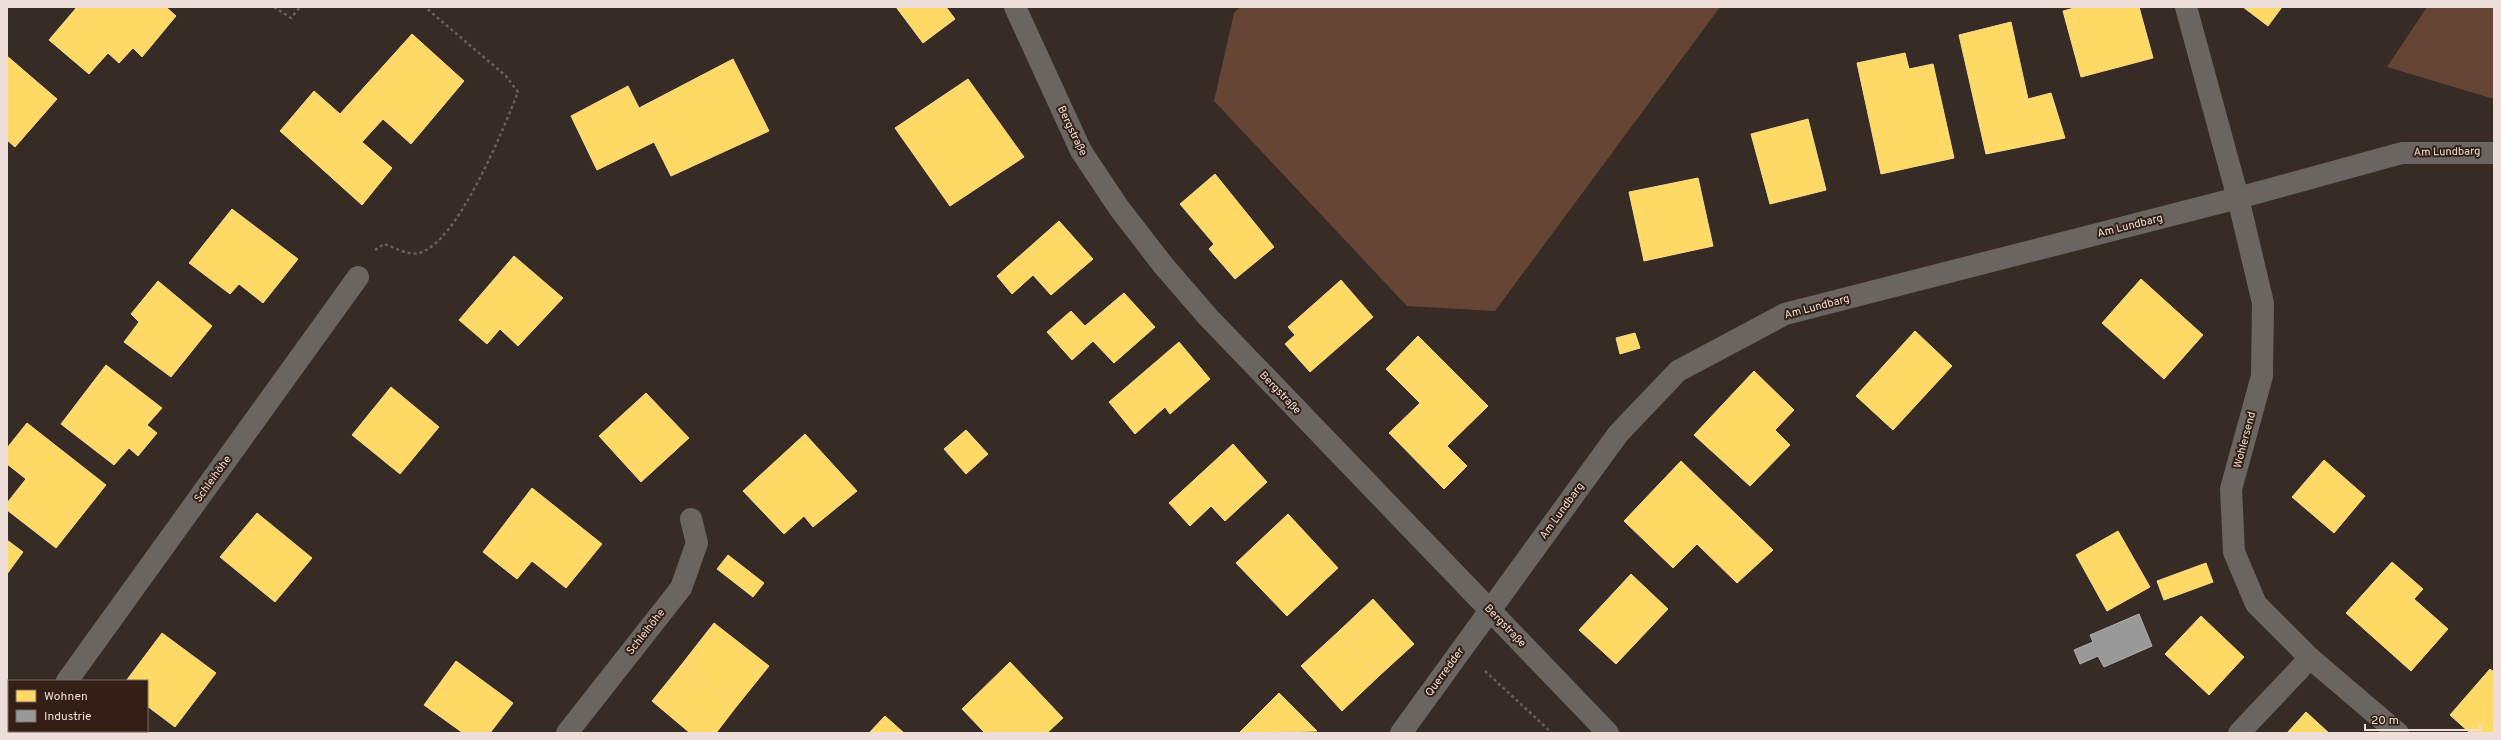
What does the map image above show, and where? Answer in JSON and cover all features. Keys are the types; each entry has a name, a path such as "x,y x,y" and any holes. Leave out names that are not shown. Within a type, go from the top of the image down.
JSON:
{"street":[{"name":"Bergstraße","path":"1015,7 1081,151 1119,208 1163,265 1208,317 1608,733"},
{"path":"2186,7 2238,198"},
{"name":"Am Lundbarg","path":"1490,612 1618,434 1678,371 1785,314 2238,198 2402,153 2494,153"},
{"name":"Wohlersend","path":"2238,198 2263,303 2262,376 2231,489 2234,552 2256,604 2310,658 2398,733"},
{"name":"Schleihöhe","path":"68,680 358,277"},
{"name":"Schleihöhe","path":"567,733 681,588 697,543 691,519"},
{"name":"Querredder","path":"1401,733 1461,649 1490,612"},
{"path":"2239,733 2310,658"}],"path":[{"path":"274,7 291,18 300,7"},
{"path":"358,277 367,256 384,244 406,252 418,253 437,244 467,200 498,143 518,92 506,76 425,7"},
{"path":"1461,649 1552,733"}],"shaded area":[{"path":"1240,7 1720,7 1495,311 1407,306 1214,101 1234,13"},
{"path":"2427,7 2494,7 2494,99 2387,67"}],"building: Wohnen":[{"path":"77,7 166,7 176,16 142,57 133,48 119,63 108,53 89,74 49,40"},
{"path":"896,7 946,7 955,19 923,43"},
{"path":"2078,7 2139,7 2153,58 2081,77 2063,11"},
{"path":"2243,7 2282,7 2268,26"},
{"path":"2011,22 2028,99 2051,93 2065,138 1986,154 1959,35"},
{"path":"412,34 464,81 411,144 383,119 362,142 392,168 362,205 280,131 314,91 340,114"},
{"path":"1905,53 1909,69 1933,64 1954,158 1881,174 1857,63"},
{"path":"7,56 57,99 15,147 7,140"},
{"path":"733,59 769,131 671,176 654,142 597,170 571,116 628,86 639,108"},
{"path":"968,79 1024,157 950,206 895,128"},
{"path":"1808,119 1826,190 1770,204 1751,134"},
{"path":"1215,174 1274,247 1235,279 1209,249 1214,244 1180,204"},
{"path":"1698,178 1713,246 1644,261 1629,192"},
{"path":"232,209 298,259 263,303 239,284 230,294 189,263"},
{"path":"1059,221 1093,259 1051,295 1033,275 1012,294 997,276"},
{"path":"514,256 563,298 518,346 500,329 487,344 459,320"},
{"path":"2141,279 2203,335 2164,379 2102,323"},
{"path":"1341,280 1373,317 1310,372 1285,344 1295,335 1288,327"},
{"path":"158,281 212,326 171,377 124,342 139,322 131,314"},
{"path":"1124,293 1155,327 1114,363 1093,341 1072,360 1047,332 1071,311 1085,326"},
{"path":"1915,331 1952,366 1893,430 1856,396"},
{"path":"1635,333 1640,348 1620,354 1616,338"},
{"path":"1418,336 1488,406 1447,446 1467,466 1444,489 1389,433 1420,403 1386,369"},
{"path":"1179,342 1210,379 1170,414 1165,407 1135,434 1109,402"},
{"path":"106,365 162,408 147,425 157,433 138,456 129,448 114,465 61,424"},
{"path":"1754,371 1794,410 1775,430 1790,445 1750,486 1694,435"},
{"path":"391,387 439,427 400,474 352,435"},
{"path":"646,393 689,438 641,482 599,436"},
{"path":"27,423 106,485 56,548 7,510 7,503 26,479 7,464 7,448"},
{"path":"966,430 988,454 966,474 944,449"},
{"path":"805,434 857,491 813,527 804,516 784,534 743,491"},
{"path":"1233,444 1267,482 1225,521 1211,506 1190,526 1169,503"},
{"path":"2324,460 2365,496 2334,533 2292,497"},
{"path":"1681,461 1773,550 1737,583 1697,544 1673,568 1624,521"},
{"path":"532,488 602,544 566,588 532,561 517,579 483,552"},
{"path":"257,513 312,558 275,602 220,557"},
{"path":"1288,514 1338,568 1287,616 1236,563"},
{"path":"2118,531 2150,587 2107,611 2076,555"},
{"path":"7,540 23,552 7,574"},
{"path":"728,555 764,583 753,597 717,569"},
{"path":"2392,562 2423,589 2414,599 2448,629 2411,671 2346,613"},
{"path":"2206,563 2213,582 2164,600 2157,581"},
{"path":"1631,574 1668,609 1616,664 1579,630"},
{"path":"1373,599 1414,644 1379,676 1338,632"},
{"path":"2201,616 2244,657 2209,695 2165,654"},
{"path":"714,623 769,666 736,707 682,664"},
{"path":"1338,632 1379,676 1342,711 1301,666"},
{"path":"162,633 216,673 175,727 148,707 148,680 127,680"},
{"path":"456,661 513,703 490,733 463,733 424,705"},
{"path":"1010,662 1063,718 1047,733 985,733 962,709"},
{"path":"682,664 736,707 716,733 690,733 652,701"},
{"path":"2490,669 2494,672 2494,733 2470,733 2450,715"},
{"path":"1279,693 1317,731 1239,733"},
{"path":"2306,712 2329,733 2287,733"},
{"path":"885,716 904,733 869,733"}],"building: Industrie":[{"path":"2139,614 2152,646 2104,667 2098,656 2080,664 2074,650 2093,642 2090,635"}]}
